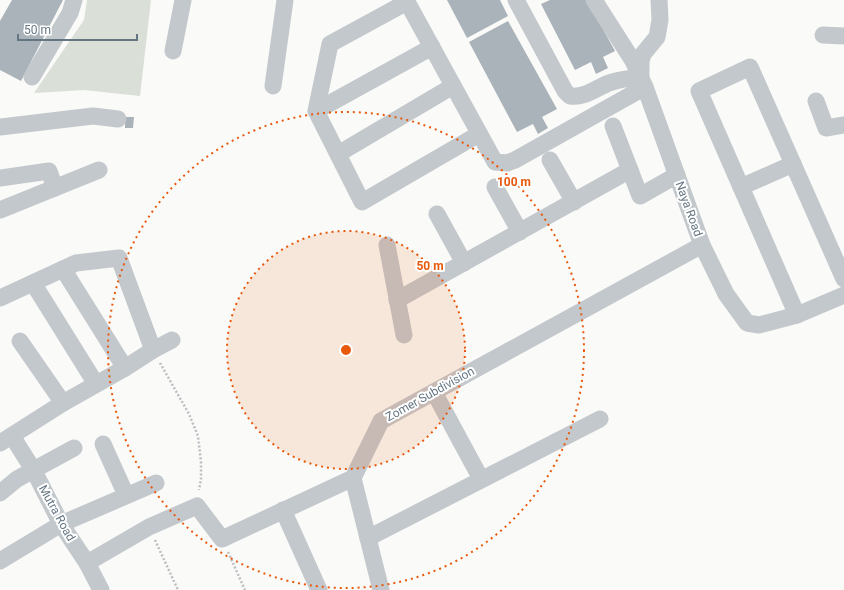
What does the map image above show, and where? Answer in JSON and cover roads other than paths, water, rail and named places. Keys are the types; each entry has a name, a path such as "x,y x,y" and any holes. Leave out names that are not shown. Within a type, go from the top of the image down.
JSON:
{"street":[{"path":"32,77 70,13 74,0"},
{"path":"173,51 182,0"},
{"path":"273,86 285,0"},
{"path":"516,0 565,91 570,96 583,96 619,80 643,83"},
{"name":"Naya Road","path":"594,0 633,61 643,83 702,245 726,294 747,323 759,325 797,315 843,298"},
{"path":"643,83 641,62 643,54 657,37 660,20 659,0"},
{"path":"479,134 362,202 316,111 330,44 406,1 494,161 502,163 512,162 643,83"},
{"path":"823,35 844,36"},
{"path":"316,111 432,47"},
{"path":"797,315 699,91 750,67 844,279"},
{"path":"338,154 453,86"},
{"path":"816,101 826,128 844,125"},
{"path":"0,127 93,116 118,119"},
{"path":"613,126 640,196 677,175"},
{"path":"550,160 574,202"},
{"path":"741,187 793,164"},
{"path":"0,210 99,170"},
{"path":"397,300 630,170"},
{"path":"0,178 49,171 55,188"},
{"path":"495,187 520,232"},
{"path":"437,214 464,263"},
{"path":"387,245 404,335"},
{"name":"Zomer Subdivision","path":"354,478 381,421 702,245"},
{"path":"0,298 76,263 119,258 153,350"},
{"path":"63,269 125,368"},
{"path":"33,283 96,384"},
{"path":"4,440 63,403 172,340"},
{"path":"20,341 63,403"},
{"path":"434,392 481,479"},
{"path":"368,538 600,419"},
{"name":"Mutra Road","path":"4,440 34,471 60,524 87,563 101,590"},
{"path":"103,444 126,495"},
{"path":"0,493 17,479 74,448"},
{"path":"87,563 149,527 197,506 222,539 354,478 381,590"},
{"path":"0,561 60,524 156,483"},
{"path":"283,510 319,590"}]}
